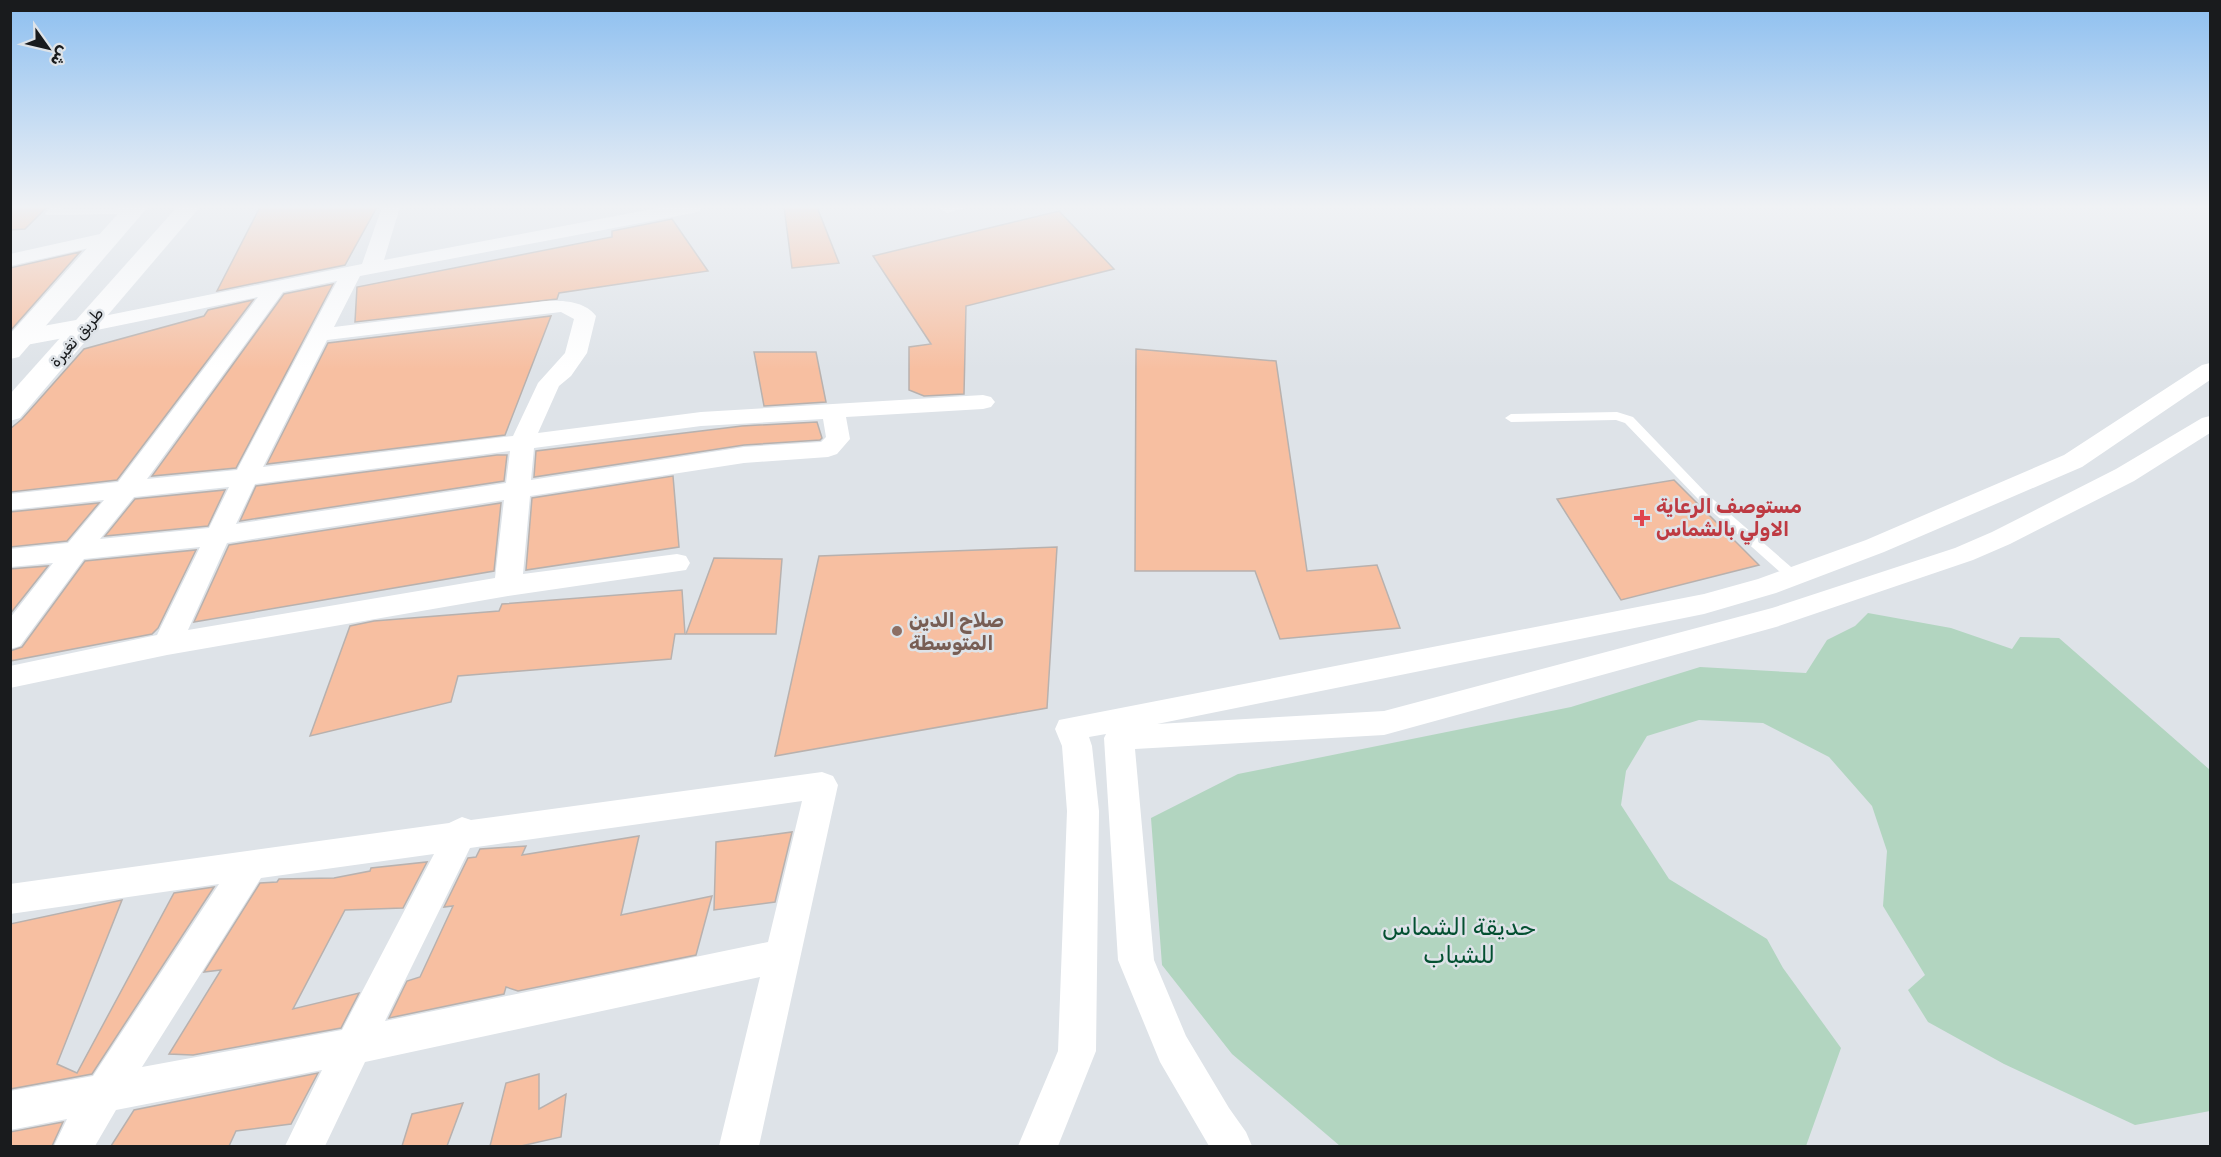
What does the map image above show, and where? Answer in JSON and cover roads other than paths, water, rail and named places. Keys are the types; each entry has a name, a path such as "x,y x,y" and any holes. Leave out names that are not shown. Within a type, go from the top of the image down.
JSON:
{"main road":[{"path":"15,343 88,261"},
{"name":"طريق تغيرة","path":"10,412 143,261"},
{"path":"15,343 87,326"}],"street":[{"path":"167,644 246,476 318,335 366,261"},
{"path":"87,326 409,261"},
{"path":"10,639 76,551 125,491 276,287"},
{"path":"318,335 546,307 564,306 585,316 576,353 563,371 549,383 533,414 523,441 508,586"},
{"path":"1038,1146 1077,1051 1083,811 1077,746 1070,729 1704,604 1794,576 1875,546 2073,461 2211,370"},
{"path":"10,502 125,491 700,419 983,402"},
{"path":"10,558 218,536 744,454 828,448 838,439 833,410"},
{"path":"1232,1146 1215,1122 1173,1049 1136,960 1119,738 1383,723 1776,617 1964,554 1992,542 2125,475 2211,423"},
{"path":"10,677 167,644 508,586 677,563"},
{"path":"10,899 822,785 739,1146"},
{"path":"305,1146 461,834"},
{"path":"74,1146 104,1093 250,866"},
{"path":"10,1111 354,1045 782,956"}],"lane":[{"path":"1511,418 1617,416 1629,420 1703,497 1794,576"}],"place":[{"name":"مستوصف الرعاية الاولي بالشماس","path":"1642,518"},
{"name":"صلاح الدين المتوسطة","path":"897,631"}],"park label":[{"name":"حديقة الشماس للشباب","path":"1459,941"}]}
